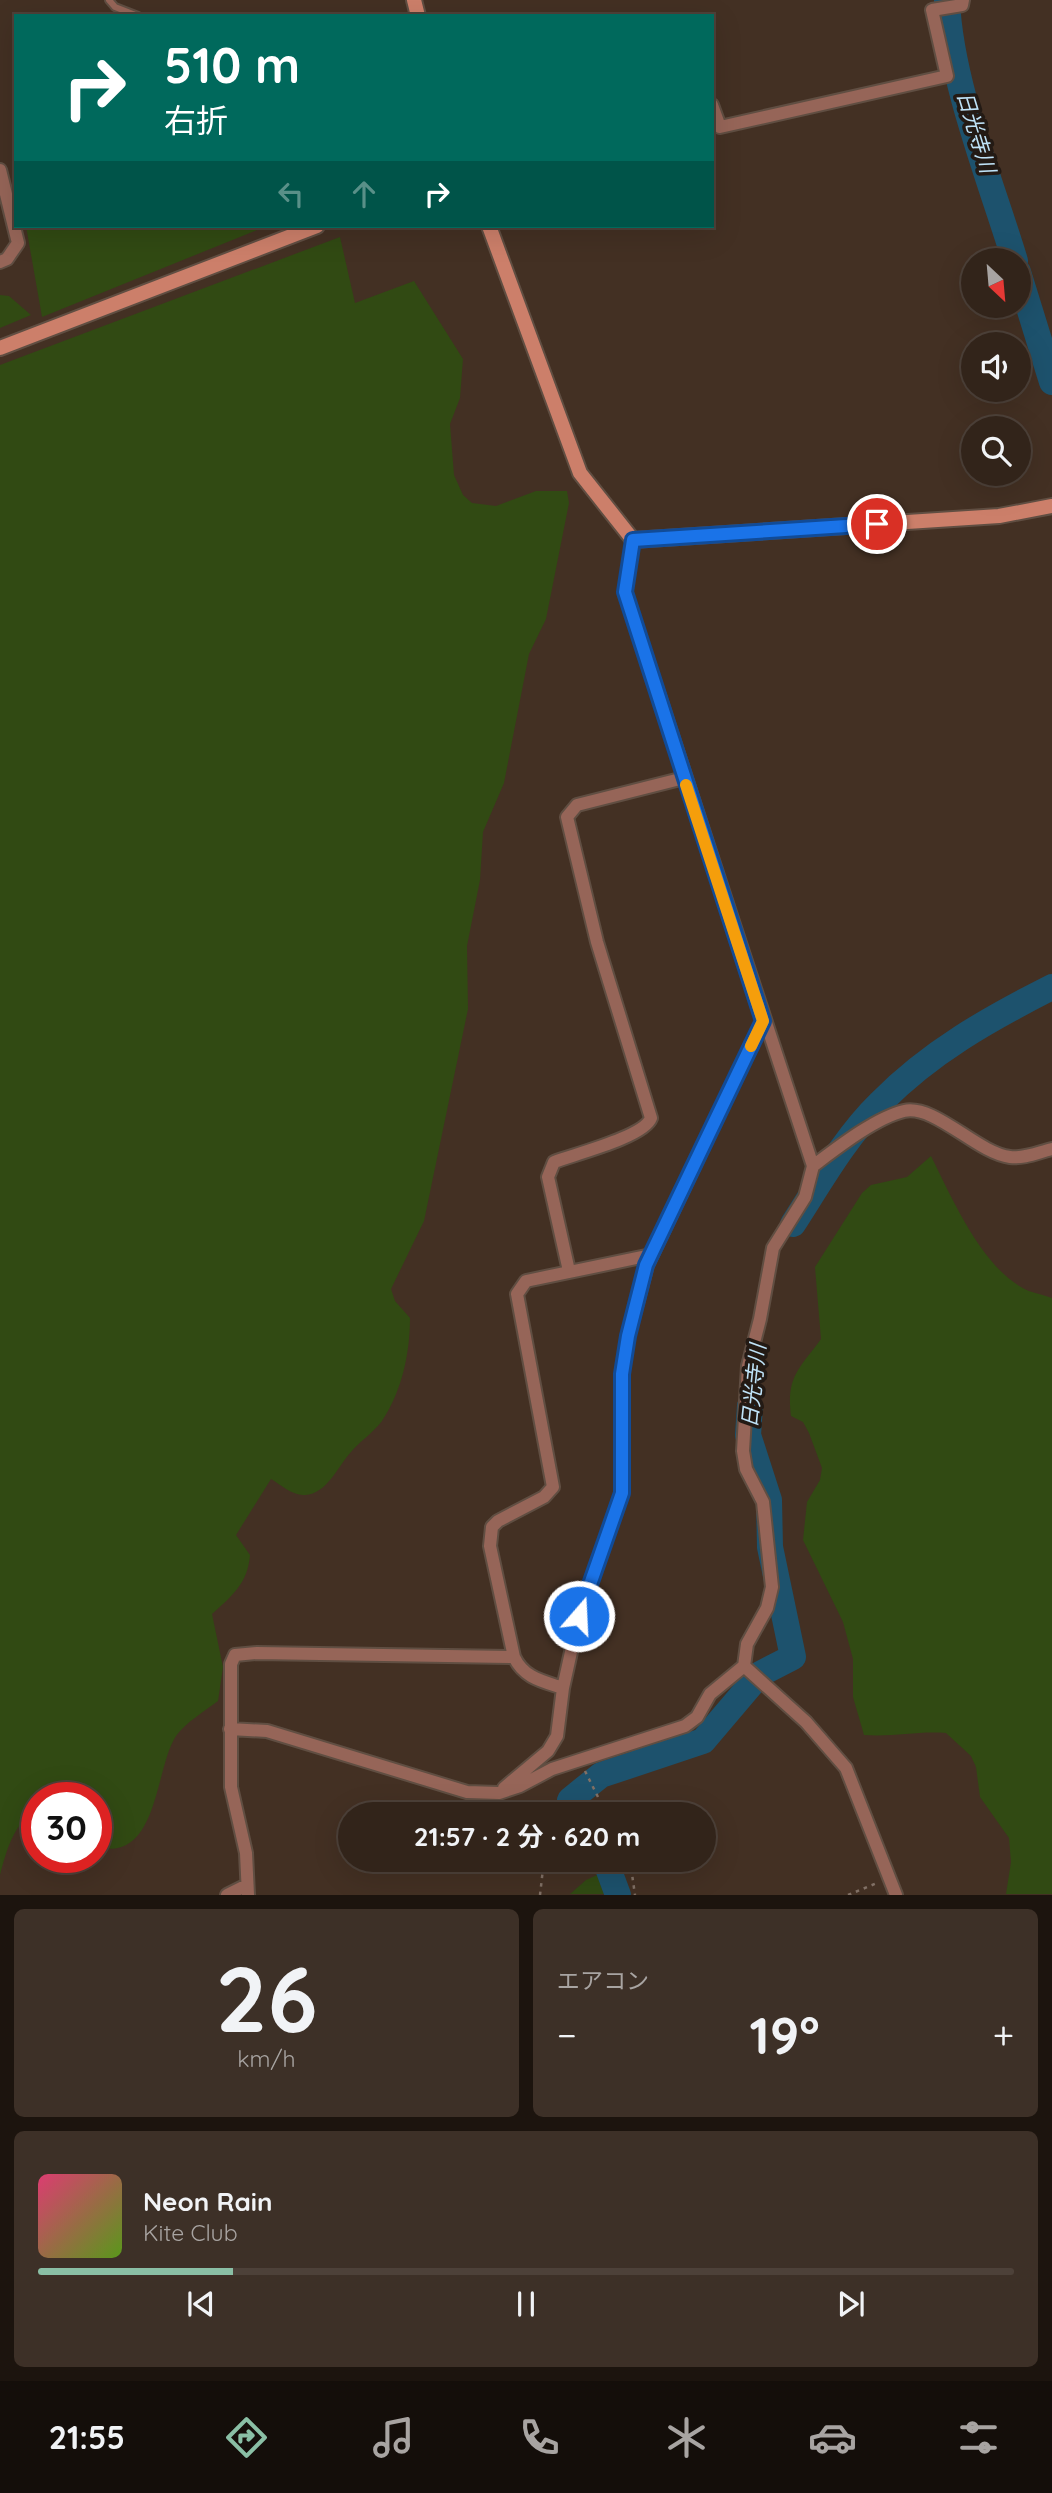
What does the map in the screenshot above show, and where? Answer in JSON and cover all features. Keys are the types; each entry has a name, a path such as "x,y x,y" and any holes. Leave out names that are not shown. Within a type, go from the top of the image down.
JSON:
{"street":[{"path":"714,110 720,127 947,76 932,10 960,3"},
{"path":"0,170 14,227"},
{"path":"0,262 7,259 18,243 14,228"},
{"path":"0,348 312,228"},
{"path":"230,1728 267,1731 467,1792 499,1793 580,1759 692,1722 710,1694 744,1666 747,1644 766,1608 772,1587 763,1502 746,1469 743,1451 748,1366 773,1248 804,1197 813,1166 763,1021 625,592 633,540 580,473 490,228"},
{"path":"633,540 999,516 1052,506"},
{"path":"569,1271 548,1177 554,1162 632,1135 646,1127 651,1118 597,942 568,812 577,805 684,778"},
{"path":"499,1793 548,1751 556,1736 563,1688 579,1616 622,1493 622,1374 628,1336 651,1255 763,1021"},
{"path":"813,1166 852,1137 906,1111 932,1114 960,1135 1009,1157 1052,1149"},
{"path":"563,1688 524,1674 514,1657 490,1535 498,1521 544,1497 553,1487 517,1294 526,1281 651,1255"},
{"path":"227,1895 247,1890 246,1853 231,1787 231,1664 235,1656 240,1653 514,1657"},
{"path":"744,1666 806,1723 846,1768 896,1895"}],"lane":[{"path":"109,0 115,7 133,14"}],"path":[{"path":"580,1759 601,1802"},
{"path":"540,1895 543,1872"},
{"path":"632,1872 635,1895"},
{"path":"848,1895 890,1878"}],"green space":[{"path":"26,228 262,228 42,317"},
{"path":"340,237 355,303 414,281 463,359 460,398 450,424 454,475 463,495 472,503 496,506 536,491 567,491 569,503 546,619 529,654 504,783 483,832 480,880 467,946 468,1009 424,1221 391,1289 395,1301 410,1318 406,1358 395,1397 382,1421 351,1452 326,1485 313,1493 301,1495 287,1490 271,1479 236,1535 250,1555 249,1565 232,1595 212,1614 223,1667 218,1701 176,1736 143,1828 132,1841 112,1848 112,1782 21,1782 21,1824 8,1847 0,1875 0,365"},
{"path":"0,295 9,296 31,315 0,328"},
{"path":"931,1156 968,1228 993,1262 1021,1287 1052,1298 1052,1894 1006,1894 1011,1862 1009,1838 980,1797 976,1767 971,1756 946,1733 864,1735 853,1697 853,1659 843,1622 803,1540 807,1502 820,1480 822,1468 803,1422 791,1416 790,1392 796,1374 821,1339 815,1267 862,1193 871,1185 907,1177"},
{"path":"597,1875 604,1894 570,1894 586,1880"}],"waterway":[{"name":"日光寺川","path":"947,0 950,31 964,97 1011,248"},
{"name":"日光寺川","path":"1031,314 1052,382"},
{"name":"日光寺川","path":"793,1224 855,1131 899,1085 961,1038 1052,987"},
{"name":"日光寺川","path":"571,1802 570,1800 601,1775 703,1741 760,1674 793,1657 770,1547 769,1500 748,1435 750,1406"},
{"name":"日光寺川","path":"609,1872 618,1895"}],"slow traffic":[{"path":"686,785 763,1021 751,1046"}],"route":[{"path":"579,1616 610,1537 622,1493 622,1374 628,1336 646,1265 763,1021 625,592 633,540 877,524"}]}
